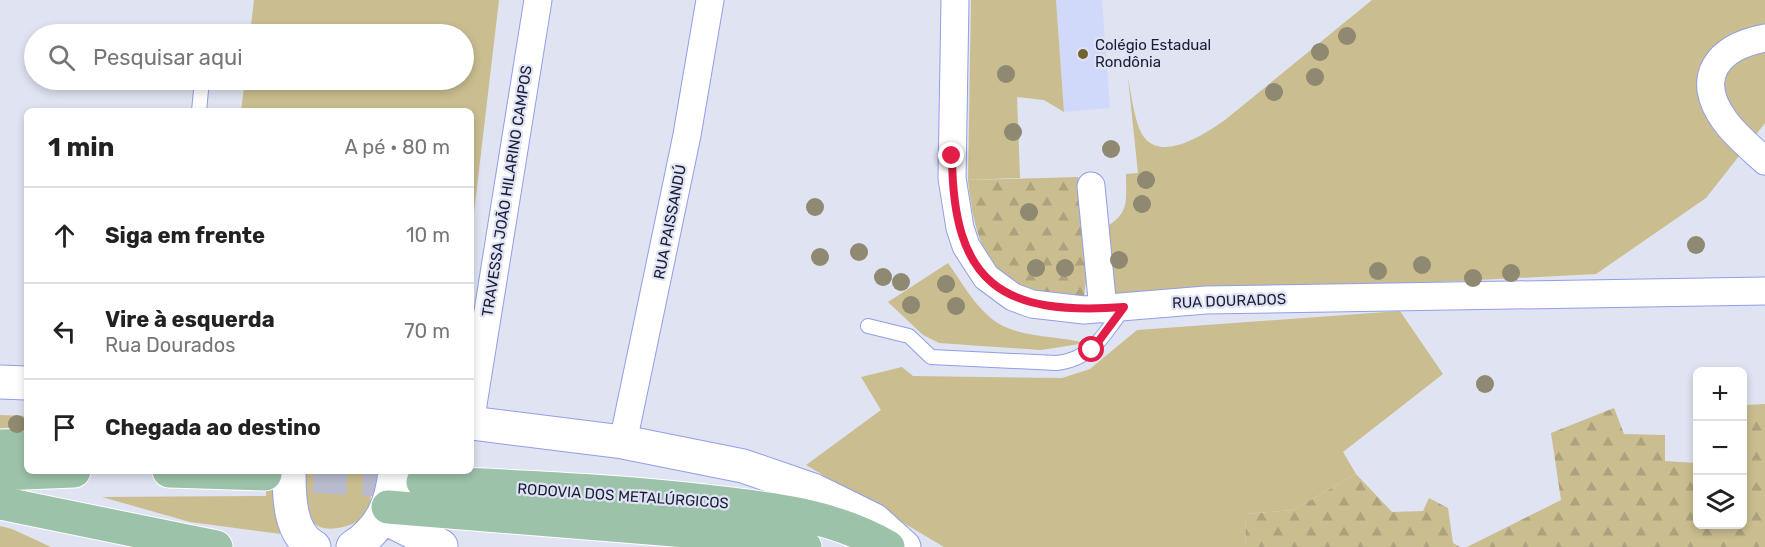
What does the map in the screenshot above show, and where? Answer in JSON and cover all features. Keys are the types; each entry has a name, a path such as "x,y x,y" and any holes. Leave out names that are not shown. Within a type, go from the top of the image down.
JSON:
{"main road":[{"path":"0,446 24,445"},
{"path":"0,474 24,473"},
{"name":"RODOVIA DOS METALÚRGICOS","path":"409,477 650,494 753,506 819,517 888,547"},
{"path":"0,503 216,547"},
{"path":"386,512 748,536 794,546"}],"street":[{"name":"TRAVESSA JOÃO HILARINO CAMPOS","path":"474,398 538,0"},
{"name":"RUA PAISSANDÚ","path":"623,442 687,135 710,0"},
{"name":"RUA DOURADOS","path":"955,0 952,178 956,211 966,246 986,277 1013,297 1049,308 1113,308 1206,300 1765,291"},
{"path":"1765,38 1723,54 1715,64 1712,76 1716,106 1724,120 1765,161"},
{"path":"1091,186 1113,308"},
{"path":"0,382 24,383"},
{"path":"474,423 623,442 743,466 813,490 874,520 904,547"},
{"path":"278,474 288,494 299,531 314,547"},
{"path":"352,547 374,530 409,477"},
{"path":"386,512 443,547"}],"lane":[{"path":"199,108 201,90"},
{"path":"868,326 909,336 926,355 936,358 1066,362 1092,350 1113,308"}],"shaded area":[{"name":"Colégio Estadual Rondônia","path":"1056,0 1102,0 1110,108 1064,112"}],"green space":[{"path":"254,0 499,0 474,212 474,108 241,108 244,90 474,90 474,24 251,24"},
{"path":"971,0 1056,0 1064,112 1044,100 1017,97 1020,178 968,180"},
{"path":"1372,0 1765,0 1765,123 1706,198 1596,274 1110,299 1103,229 1118,218 1125,206 1126,174 1138,173 1128,78 1136,119 1145,138 1154,145 1166,147 1178,145 1204,134 1225,120"},
{"path":"1078,177 1087,274 1084,296 1030,290 1012,282 998,270 980,239 974,221 968,180"},
{"path":"948,263 979,306 994,321 1023,333 1086,343 1041,350 939,343 923,335 888,302"},
{"path":"1400,311 1443,374 1343,452 1356,474 1293,510 1246,514 1245,547 944,547 806,465 881,410 861,377 902,367 913,376 1062,378 1090,369 1137,330"},
{"path":"1765,404 1765,547 1467,547 1561,500 1551,433 1614,408 1624,434 1665,435 1665,461 1693,463 1693,529 1747,529 1747,405"},
{"path":"0,415 24,416 24,434 0,435"},
{"path":"268,474 289,535 190,522 102,497 266,496"},
{"path":"305,474 373,474 369,515 345,527 327,528 311,522 306,514"},
{"path":"1356,474 1392,512 1423,511 1429,498 1448,508 1453,543 1460,547 1245,547 1246,514 1293,510"},
{"path":"0,526 12,529 51,547 0,547"}],"tunnel":[{"path":"265,474 422,482"}],"place":[{"name":"Colégio Estadual Rondônia","path":"1083,54"}],"route":[{"path":"952,156 954,197 960,228 975,263 986,277 1013,297 1049,308 1084,310 1124,307 1092,350"}]}
